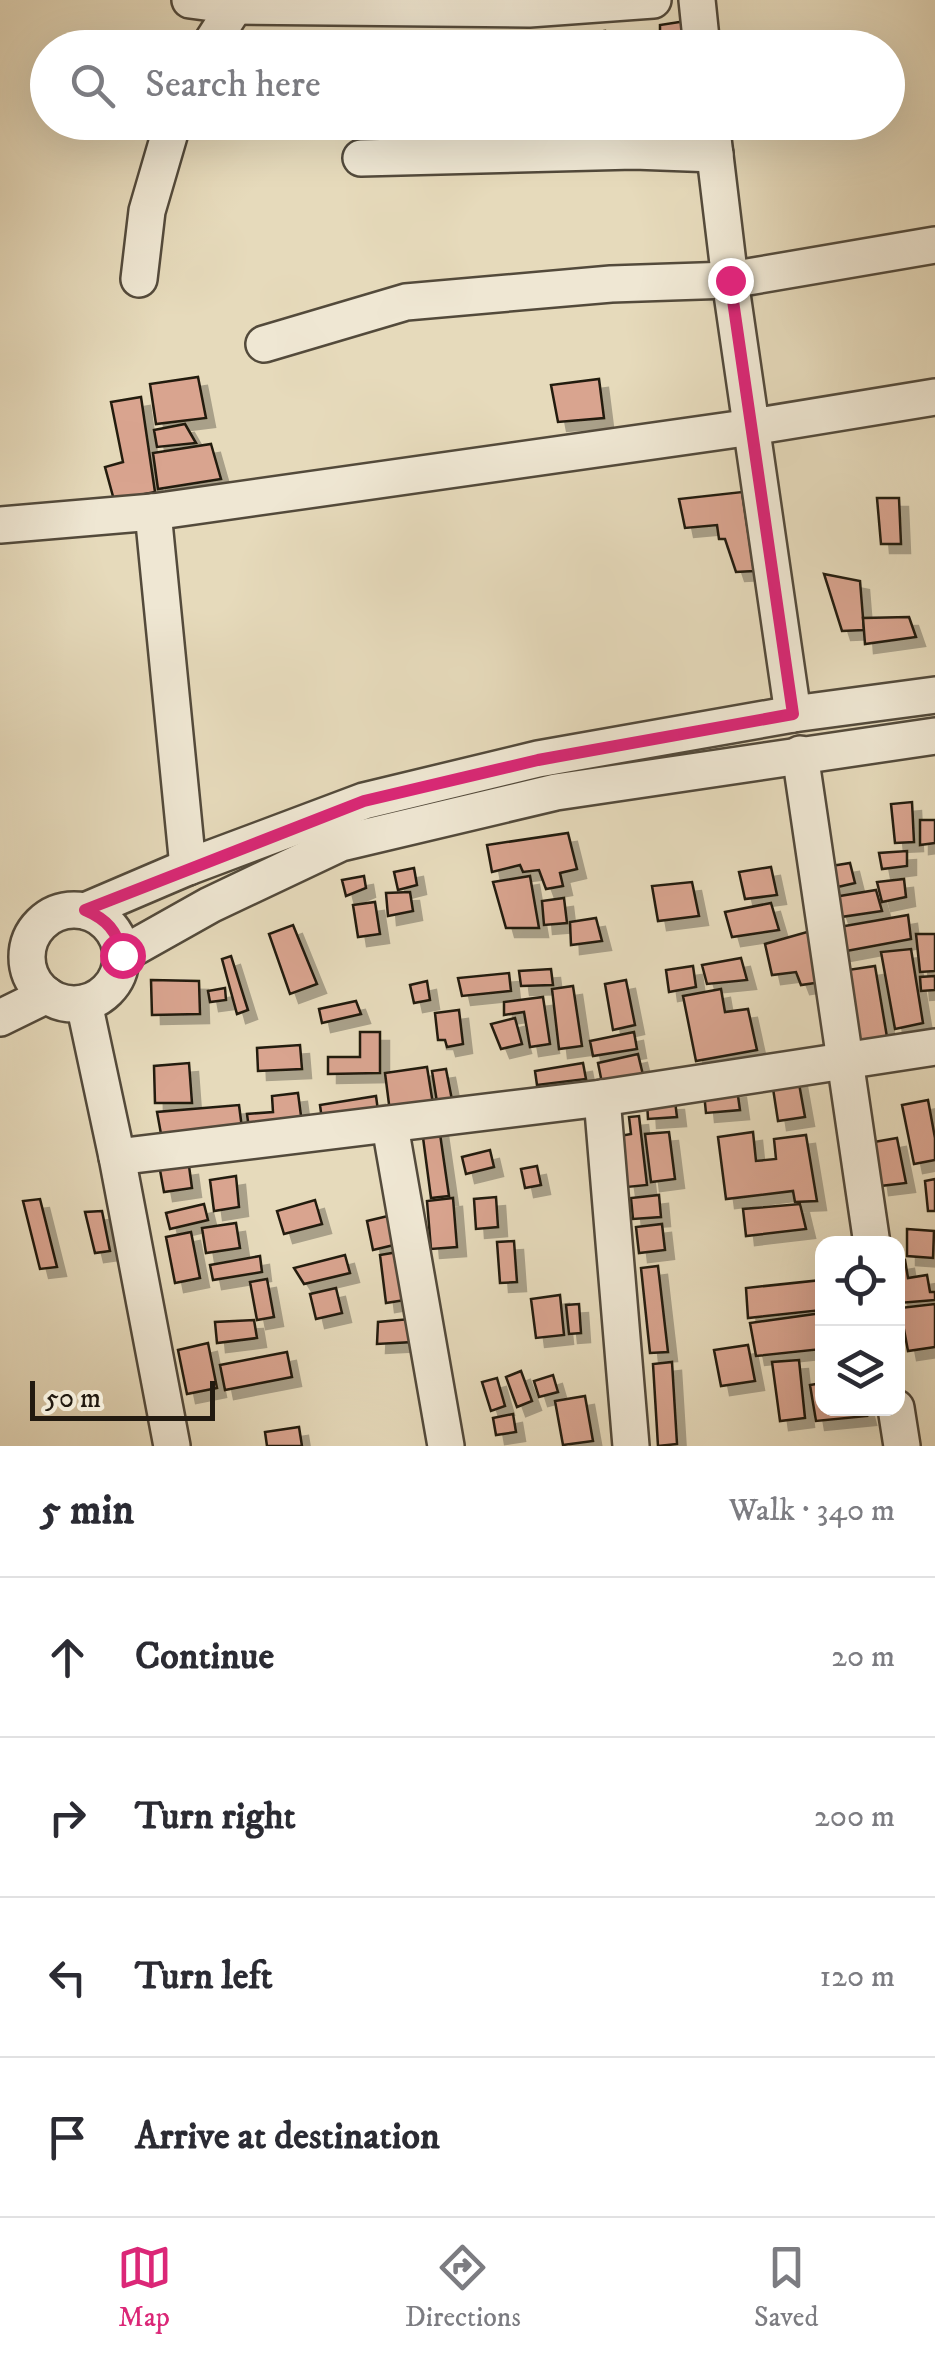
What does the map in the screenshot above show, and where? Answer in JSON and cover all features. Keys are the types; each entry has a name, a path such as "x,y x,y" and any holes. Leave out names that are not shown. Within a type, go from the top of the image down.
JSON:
{"street":[{"path":"190,0 235,6 529,9 652,0"},
{"path":"697,0 700,30"},
{"path":"220,30 235,6"},
{"path":"139,280 147,212 168,140"},
{"path":"361,158 634,150 700,140"},
{"path":"713,140 793,714"},
{"path":"264,344 406,302 611,284 730,280 935,245"},
{"path":"0,525 153,512 935,397"},
{"path":"153,512 188,867"},
{"path":"85,910 115,932 122,955 112,984 95,999 71,1004 46,995 14,958 47,918 85,910 364,801 538,760 793,714 935,696"},
{"path":"122,955 210,905 341,843 556,792 935,736"},
{"path":"800,754 871,1236"},
{"path":"0,1018 46,995"},
{"path":"84,1002 172,1446"},
{"path":"117,1157 602,1098 935,1048"},
{"path":"602,1098 631,1446"},
{"path":"390,1126 446,1446"},
{"path":"897,1416 902,1446"}],"building":[{"path":"686,21 686,30 660,30 660,25"},
{"path":"198,377 206,418 156,424 150,384"},
{"path":"599,379 604,418 558,422 551,385"},
{"path":"141,397 155,492 114,500 105,467 123,462 111,402"},
{"path":"185,424 196,443 157,447 154,430"},
{"path":"211,444 221,479 158,489 153,453"},
{"path":"742,492 754,571 736,572 725,539 719,539 717,525 685,528 679,499"},
{"path":"877,498 899,498 901,544 881,544"},
{"path":"824,574 860,581 864,630 842,631"},
{"path":"909,617 916,637 865,644 863,618"},
{"path":"912,802 914,842 895,843 891,804"},
{"path":"920,820 935,820 935,843 920,845"},
{"path":"568,833 577,869 560,873 563,886 546,889 539,870 523,872 520,865 492,872 487,845"},
{"path":"907,851 907,866 882,869 879,853"},
{"path":"850,863 855,883 829,889 825,867"},
{"path":"771,867 777,895 745,899 739,872"},
{"path":"414,868 417,885 398,890 394,872"},
{"path":"364,876 366,888 346,896 342,880"},
{"path":"530,876 539,928 506,928 493,882"},
{"path":"904,879 906,897 882,902 877,882"},
{"path":"692,882 699,916 658,921 652,886"},
{"path":"876,890 882,911 841,917 834,897"},
{"path":"410,892 413,911 388,916 386,893"},
{"path":"564,898 567,923 544,925 542,901"},
{"path":"375,902 380,934 358,937 353,905"},
{"path":"771,903 779,930 732,937 725,912"},
{"path":"908,915 911,939 841,952 839,927"},
{"path":"596,918 602,941 571,945 570,922"},
{"path":"293,925 317,984 290,994 269,934"},
{"path":"814,930 822,982 801,985 796,972 772,975 765,944"},
{"path":"916,934 935,934 935,971 920,972"},
{"path":"911,949 923,1023 895,1029 881,952"},
{"path":"231,956 248,1010 237,1014 222,959"},
{"path":"741,958 747,980 707,984 702,965"},
{"path":"693,966 696,987 669,992 666,970"},
{"path":"875,966 887,1037 859,1040 848,970"},
{"path":"551,969 553,985 521,986 519,971"},
{"path":"509,973 511,991 462,996 458,978"},
{"path":"935,976 935,990 921,991 920,977"},
{"path":"151,980 199,981 200,1014 152,1015"},
{"path":"626,980 635,1025 613,1030 605,984"},
{"path":"427,981 430,1000 414,1003 410,985"},
{"path":"573,986 582,1046 559,1049 552,989"},
{"path":"225,988 226,1000 210,1002 208,991"},
{"path":"721,989 725,1012 748,1009 757,1050 696,1061 683,996"},
{"path":"543,997 550,1044 530,1047 524,1012 504,1015 504,1002"},
{"path":"356,1001 361,1014 322,1023 319,1009"},
{"path":"459,1010 463,1044 447,1047 445,1040 438,1040 435,1013"},
{"path":"515,1018 522,1044 501,1049 491,1024"},
{"path":"360,1032 380,1032 380,1073 328,1074 328,1057 360,1057"},
{"path":"634,1032 637,1049 593,1056 590,1041"},
{"path":"300,1045 302,1069 258,1071 257,1048"},
{"path":"638,1054 643,1075 602,1083 598,1063"},
{"path":"189,1063 192,1103 155,1103 154,1066"},
{"path":"583,1063 586,1079 537,1085 535,1071"},
{"path":"427,1067 433,1104 390,1112 385,1073"},
{"path":"446,1069 452,1100 437,1102 432,1071"},
{"path":"798,1078 805,1117 778,1121 772,1082"},
{"path":"737,1089 740,1110 706,1113 704,1093"},
{"path":"298,1093 303,1131 250,1137 247,1114 273,1112 272,1096"},
{"path":"376,1096 379,1118 323,1127 320,1105"},
{"path":"928,1100 935,1160 914,1164 902,1105"},
{"path":"675,1101 677,1117 648,1119 647,1102"},
{"path":"239,1105 243,1136 163,1145 157,1112"},
{"path":"639,1116 647,1185 627,1187 620,1136 631,1134 629,1117"},
{"path":"439,1127 449,1196 431,1198 422,1130"},
{"path":"669,1132 675,1179 651,1182 645,1134"},
{"path":"753,1132 756,1161 776,1159 774,1139 806,1135 817,1201 795,1202 793,1191 726,1199 718,1137"},
{"path":"897,1138 906,1183 880,1186 874,1142"},
{"path":"490,1150 494,1167 466,1174 462,1157"},
{"path":"189,1166 192,1188 164,1192 160,1170"},
{"path":"537,1166 541,1185 525,1188 521,1169"},
{"path":"236,1176 239,1207 214,1211 210,1180"},
{"path":"935,1179 935,1211 928,1211 925,1181"},
{"path":"659,1195 661,1217 633,1219 631,1198"},
{"path":"496,1197 498,1227 476,1229 474,1199"},
{"path":"453,1198 457,1247 431,1249 427,1201"},
{"path":"40,1199 57,1267 40,1269 23,1201"},
{"path":"315,1200 322,1224 284,1234 277,1211"},
{"path":"204,1204 208,1220 170,1229 166,1213"},
{"path":"800,1204 806,1229 746,1236 743,1209"},
{"path":"102,1211 110,1251 95,1253 85,1212"},
{"path":"392,1215 398,1244 373,1250 367,1221"},
{"path":"236,1223 240,1248 206,1253 202,1228"},
{"path":"662,1224 665,1250 639,1253 636,1227"},
{"path":"907,1229 934,1231 933,1258 907,1256"},
{"path":"191,1232 200,1278 175,1283 166,1237"},
{"path":"514,1241 517,1282 500,1283 497,1242"},
{"path":"398,1252 405,1300 386,1303 380,1255"},
{"path":"345,1255 350,1273 304,1284 294,1268"},
{"path":"260,1256 262,1272 213,1280 210,1265"},
{"path":"905,1260 908,1278 927,1275 935,1300 905,1302"},
{"path":"658,1266 668,1352 650,1353 641,1268"},
{"path":"267,1279 274,1317 257,1320 250,1282"},
{"path":"815,1281 815,1311 748,1318 746,1288"},
{"path":"336,1288 342,1313 316,1319 310,1294"},
{"path":"560,1295 564,1335 536,1338 531,1299"},
{"path":"579,1304 581,1333 569,1334 566,1305"},
{"path":"935,1304 935,1347 908,1351 905,1307"},
{"path":"815,1314 815,1350 756,1356 750,1323"},
{"path":"410,1319 413,1342 377,1344 378,1322"},
{"path":"254,1320 257,1338 217,1343 215,1322"},
{"path":"208,1343 217,1388 187,1394 178,1350"},
{"path":"748,1345 755,1381 721,1386 714,1350"},
{"path":"287,1352 292,1377 225,1390 220,1365"},
{"path":"799,1360 805,1418 780,1421 772,1362"},
{"path":"672,1362 677,1444 658,1446 653,1364"},
{"path":"521,1371 532,1401 517,1407 506,1377"},
{"path":"553,1375 558,1392 539,1397 534,1381"},
{"path":"497,1378 505,1406 491,1411 482,1382"},
{"path":"815,1384 815,1415 810,1385"},
{"path":"585,1396 593,1441 563,1445 555,1401"},
{"path":"513,1414 516,1432 496,1435 493,1418"},
{"path":"815,1416 867,1416 816,1421"},
{"path":"299,1427 302,1446 267,1446 265,1432"}],"route":[{"path":"122,955 115,932 97,915 85,910 364,801 538,760 793,714 730,280"}]}
